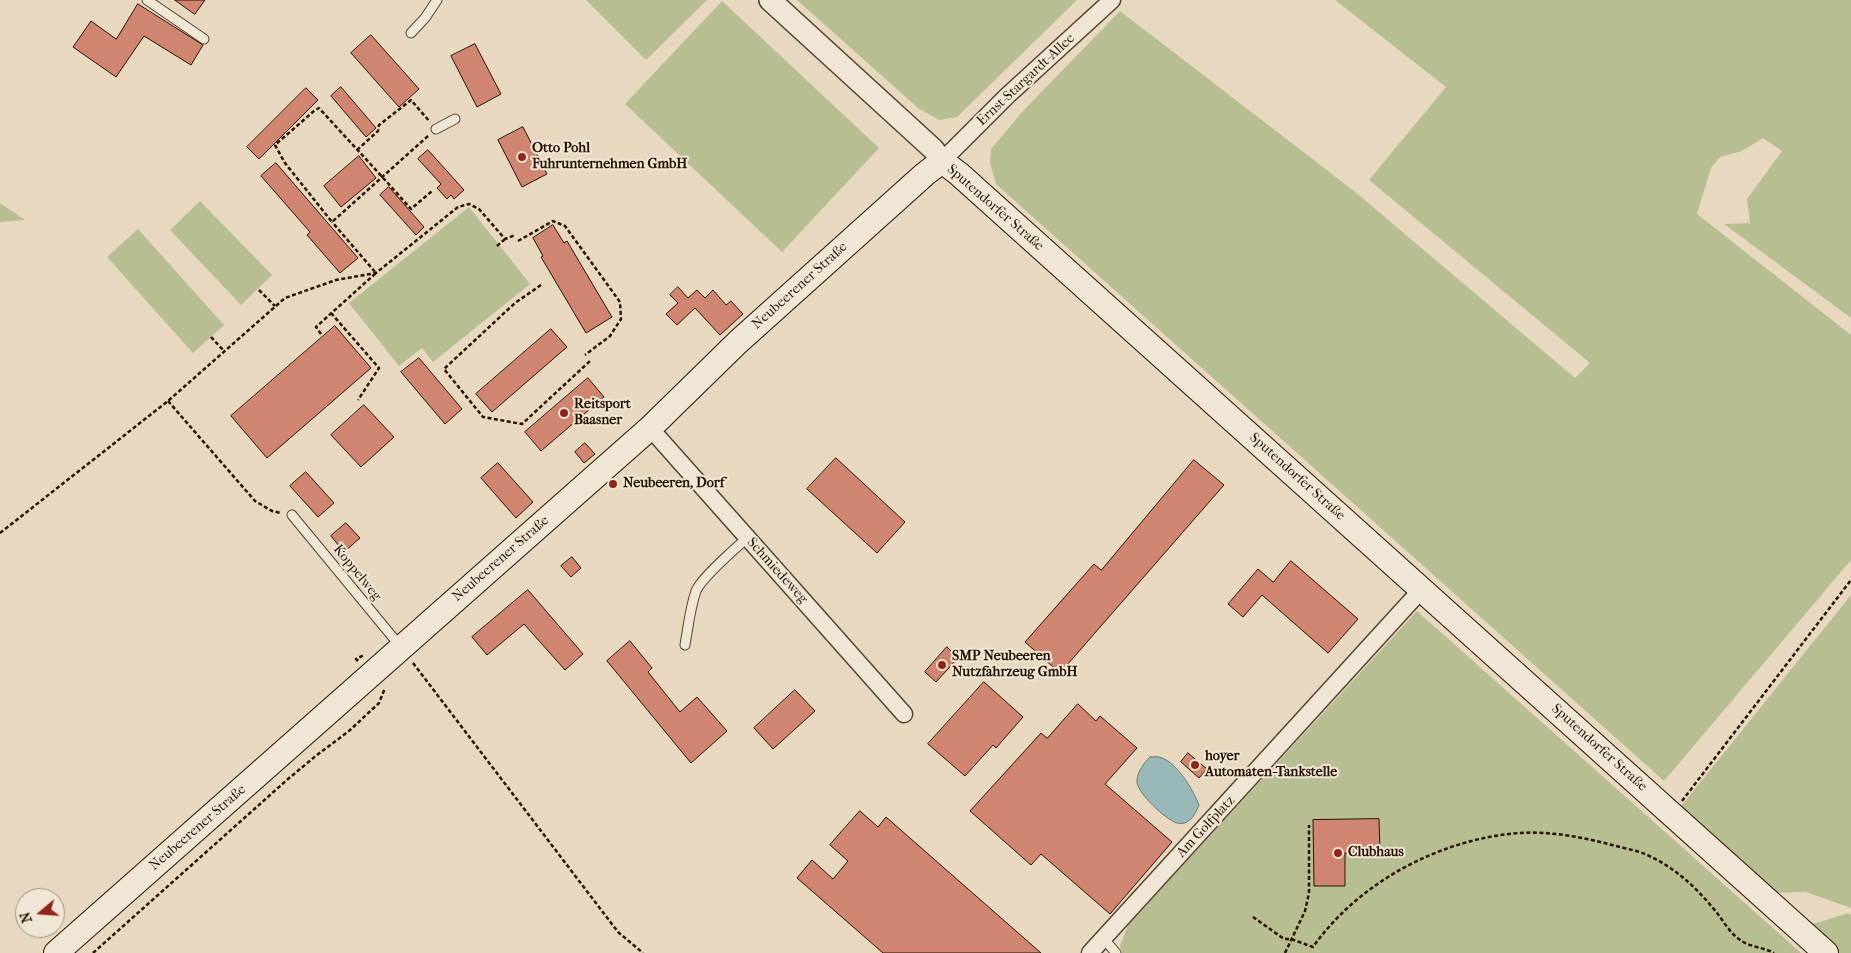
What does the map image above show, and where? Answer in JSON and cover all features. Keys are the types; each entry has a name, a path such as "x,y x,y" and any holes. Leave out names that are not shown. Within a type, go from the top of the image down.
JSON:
{"main road":[{"name":"Neubeerener Straße","path":"56,953 650,428 738,342 925,174 942,161"},
{"name":"Sputendorfer Straße","path":"942,161 959,174 1826,953"}],"street":[{"name":"Sputendorfer Straße","path":"770,0 933,149 942,161"},
{"name":"Ernst-Stargardt-Allee","path":"942,161 1007,96 1112,0"},
{"name":"Schmiedeweg","path":"650,428 904,714"},
{"name":"Am Golfplatz","path":"1090,953 1422,590"}],"lane":[{"path":"147,0 204,39"},
{"path":"411,33 425,18 437,0"},
{"path":"436,130 455,119"},
{"name":"Koppelweg","path":"292,515 401,647"},
{"path":"685,645 697,590 715,568 748,538"},
{"path":"1104,939 1116,953"}],"path":[{"path":"332,222 436,130 411,100 379,126 378,131 357,150"},
{"path":"376,273 285,163 276,145 319,108 411,209 432,191"},
{"path":"321,334 316,327 331,313 376,273 458,207 469,204 484,214 505,239"},
{"path":"518,240 552,221 565,226 620,302 621,319 610,336 585,354"},
{"path":"497,246 505,239 515,235"},
{"path":"0,533 168,401 285,298 336,280 376,273"},
{"path":"541,285 515,303 444,368 483,417 522,424 590,361"},
{"path":"260,290 275,306"},
{"path":"331,313 379,368 358,400"},
{"path":"211,337 224,352"},
{"path":"168,401 255,501 272,511 292,515"},
{"path":"1672,814 1851,580"},
{"path":"401,647 618,932 643,953"},
{"path":"93,953 288,779 350,731 379,704 384,692"},
{"path":"1285,953 1305,911 1309,893 1309,825"},
{"path":"1253,917 1284,939 1292,939 1313,947 1335,920 1362,895 1398,870 1440,852 1496,836 1520,833 1548,833 1598,841 1644,854 1680,873 1703,896 1740,941 1774,953"}],"green space":[{"path":"586,0 707,0 646,60"},
{"path":"797,0 1077,0 957,117 939,120 918,108"},
{"path":"1335,0 1851,0 1851,318 1724,224 1750,223 1747,199 1782,151 1763,138 1742,151 1720,157 1711,168 1697,214 1851,335 1851,560 1664,781 996,184 990,163 991,149 1024,110 1120,11 1354,191 1575,378 1590,363 1369,180 1446,87"},
{"path":"722,1 879,148 782,252 625,104"},
{"path":"200,201 272,275 241,305 170,230"},
{"path":"0,203 25,220 0,222"},
{"path":"469,207 530,284 433,362 422,348 399,366 349,303"},
{"path":"138,229 224,325 193,353 107,257"},
{"path":"1851,595 1851,908 1806,892 1769,893 1678,810"},
{"path":"1417,611 1801,953 1122,953 1120,946 1128,925"},
{"path":"1848,913 1851,915 1851,953 1834,953 1804,927"}],"water":[{"path":"1150,757 1159,757 1168,761 1179,772 1193,792 1199,805 1193,816 1185,823 1177,823 1166,817 1141,792 1137,781 1138,774"}],"building":[{"path":"175,0 205,0 195,14"},
{"path":"138,4 203,45 191,65 144,36 116,77 73,47 91,21 116,39"},
{"path":"371,35 419,89 399,107 351,53"},
{"path":"475,44 501,94 477,107 451,56"},
{"path":"341,87 376,128 366,137 331,96"},
{"path":"306,88 318,100 259,159 247,147"},
{"name":"Otto Pohl Fuhrunternehmen GmbH","path":"523,127 547,174 522,187 498,140"},
{"path":"428,150 464,190 454,199 451,195 447,199 437,188 441,184 418,159"},
{"path":"359,156 376,178 341,207 324,186"},
{"path":"276,163 358,258 340,273 307,235 310,232 261,176"},
{"path":"389,187 424,227 416,235 380,195"},
{"path":"553,225 564,243 567,241 612,317 586,333 541,257 543,256 533,238"},
{"path":"678,287 688,298 697,290 705,298 713,290 726,305 731,301 743,314 720,335 695,308 677,325 666,314 678,303 670,295"},
{"path":"335,326 371,368 267,458 231,416"},
{"path":"551,329 567,347 492,412 476,394"},
{"path":"419,358 462,409 445,424 401,372"},
{"path":"588,378 604,397 541,451 525,432"},
{"path":"364,405 394,437 361,467 331,435"},
{"path":"585,443 595,454 584,463 575,452"},
{"path":"836,458 905,522 877,553 807,489"},
{"path":"1194,460 1224,485 1060,673 1025,642 1094,564 1101,570"},
{"path":"498,463 533,502 516,518 481,478"},
{"path":"306,472 334,503 318,517 290,486"},
{"path":"346,523 360,538 344,552 331,536"},
{"path":"572,557 581,568 571,577 561,566"},
{"path":"1291,561 1358,619 1328,653 1262,595 1243,617 1228,604 1258,569 1273,582"},
{"path":"528,590 583,654 565,670 524,624 487,655 472,637"},
{"path":"630,641 652,668 648,672 680,712 697,697 727,731 691,763 607,661"},
{"name":"SMP Neubeeren Nutzfahrzeug GmbH","path":"947,647 958,658 936,682 925,672"},
{"path":"984,682 1023,717 996,748 993,745 965,776 928,744"},
{"path":"795,690 815,711 773,749 754,728"},
{"path":"1078,704 1096,721 1100,716 1137,748 1105,784 1172,842 1110,914 1041,854 1031,865 970,811 1041,733 1047,738"},
{"path":"1188,753 1207,769 1199,778 1181,762"},
{"path":"860,811 878,827 886,817 1041,953 883,953 797,878 812,860 833,879 848,861 830,845"},
{"name":"Clubhaus","path":"1379,819 1380,853 1345,853 1345,886 1314,886 1313,820"}],"place":[{"name":"Otto Pohl Fuhrunternehmen GmbH","path":"522,157"},
{"name":"Reitsport Baasner","path":"564,413"},
{"name":"Neubeeren, Dorf","path":"613,484"},
{"name":"SMP Neubeeren Nutzfahrzeug GmbH","path":"942,665"},
{"name":"hoyer Automaten-Tankstelle","path":"1195,765"},
{"name":"Clubhaus","path":"1338,853"}]}
